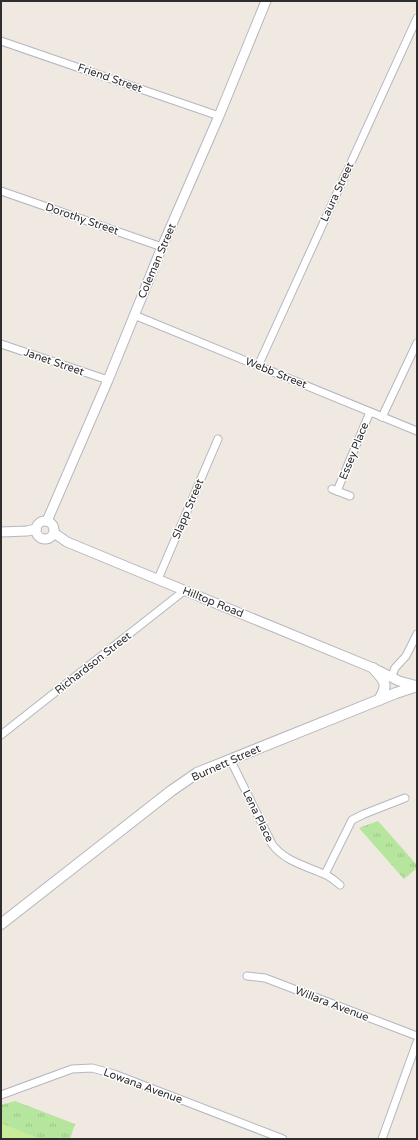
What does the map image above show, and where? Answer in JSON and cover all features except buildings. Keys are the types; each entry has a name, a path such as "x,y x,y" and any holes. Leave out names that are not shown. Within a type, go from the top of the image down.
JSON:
{"main road":[{"path":"373,668 386,684 384,692 379,700"},
{"name":"Burnett Street","path":"1,924 171,791 197,773 417,686"}],"street":[{"name":"Coleman Street","path":"47,521 108,380 162,247 219,116 266,1"},
{"name":"Laura Street","path":"258,366 417,18"},
{"name":"Friend Street","path":"1,41 219,116"},
{"name":"Dorothy Street","path":"1,191 162,247"},
{"name":"Webb Street","path":"134,315 417,431"},
{"path":"382,416 417,343"},
{"name":"Janet Street","path":"1,344 108,380"},
{"name":"Essey Place","path":"350,496 335,490 370,412"},
{"name":"Slapp Street","path":"158,579 218,439"},
{"path":"47,521 54,527 54,533 50,538 44,540 39,538 36,534 36,529 38,523 47,521"},
{"path":"1,532 27,531 36,529"},
{"name":"Hilltop Road","path":"54,533 67,542 373,668 400,681 417,686"},
{"name":"Richardson Street","path":"1,735 185,590"},
{"path":"393,673 395,668 406,656 417,634"},
{"name":"Hilltop Road","path":"373,668 384,669 417,686"},
{"name":"Lena Place","path":"230,759 272,844 277,851 283,856 326,874 340,885"},
{"path":"326,874 352,820 406,798"},
{"name":"Willara Avenue","path":"247,976 265,978 417,1036"},
{"path":"382,1139 417,1042"},
{"name":"Lowana Avenue","path":"1,1095 72,1069 92,1068 114,1074 283,1139"}],"green space":[{"path":"378,821 417,865 417,868 404,879 359,828"},
{"path":"15,1101 75,1124 70,1139 1,1139 1,1105"},
{"path":"1,1123 40,1139 1,1139"}]}
